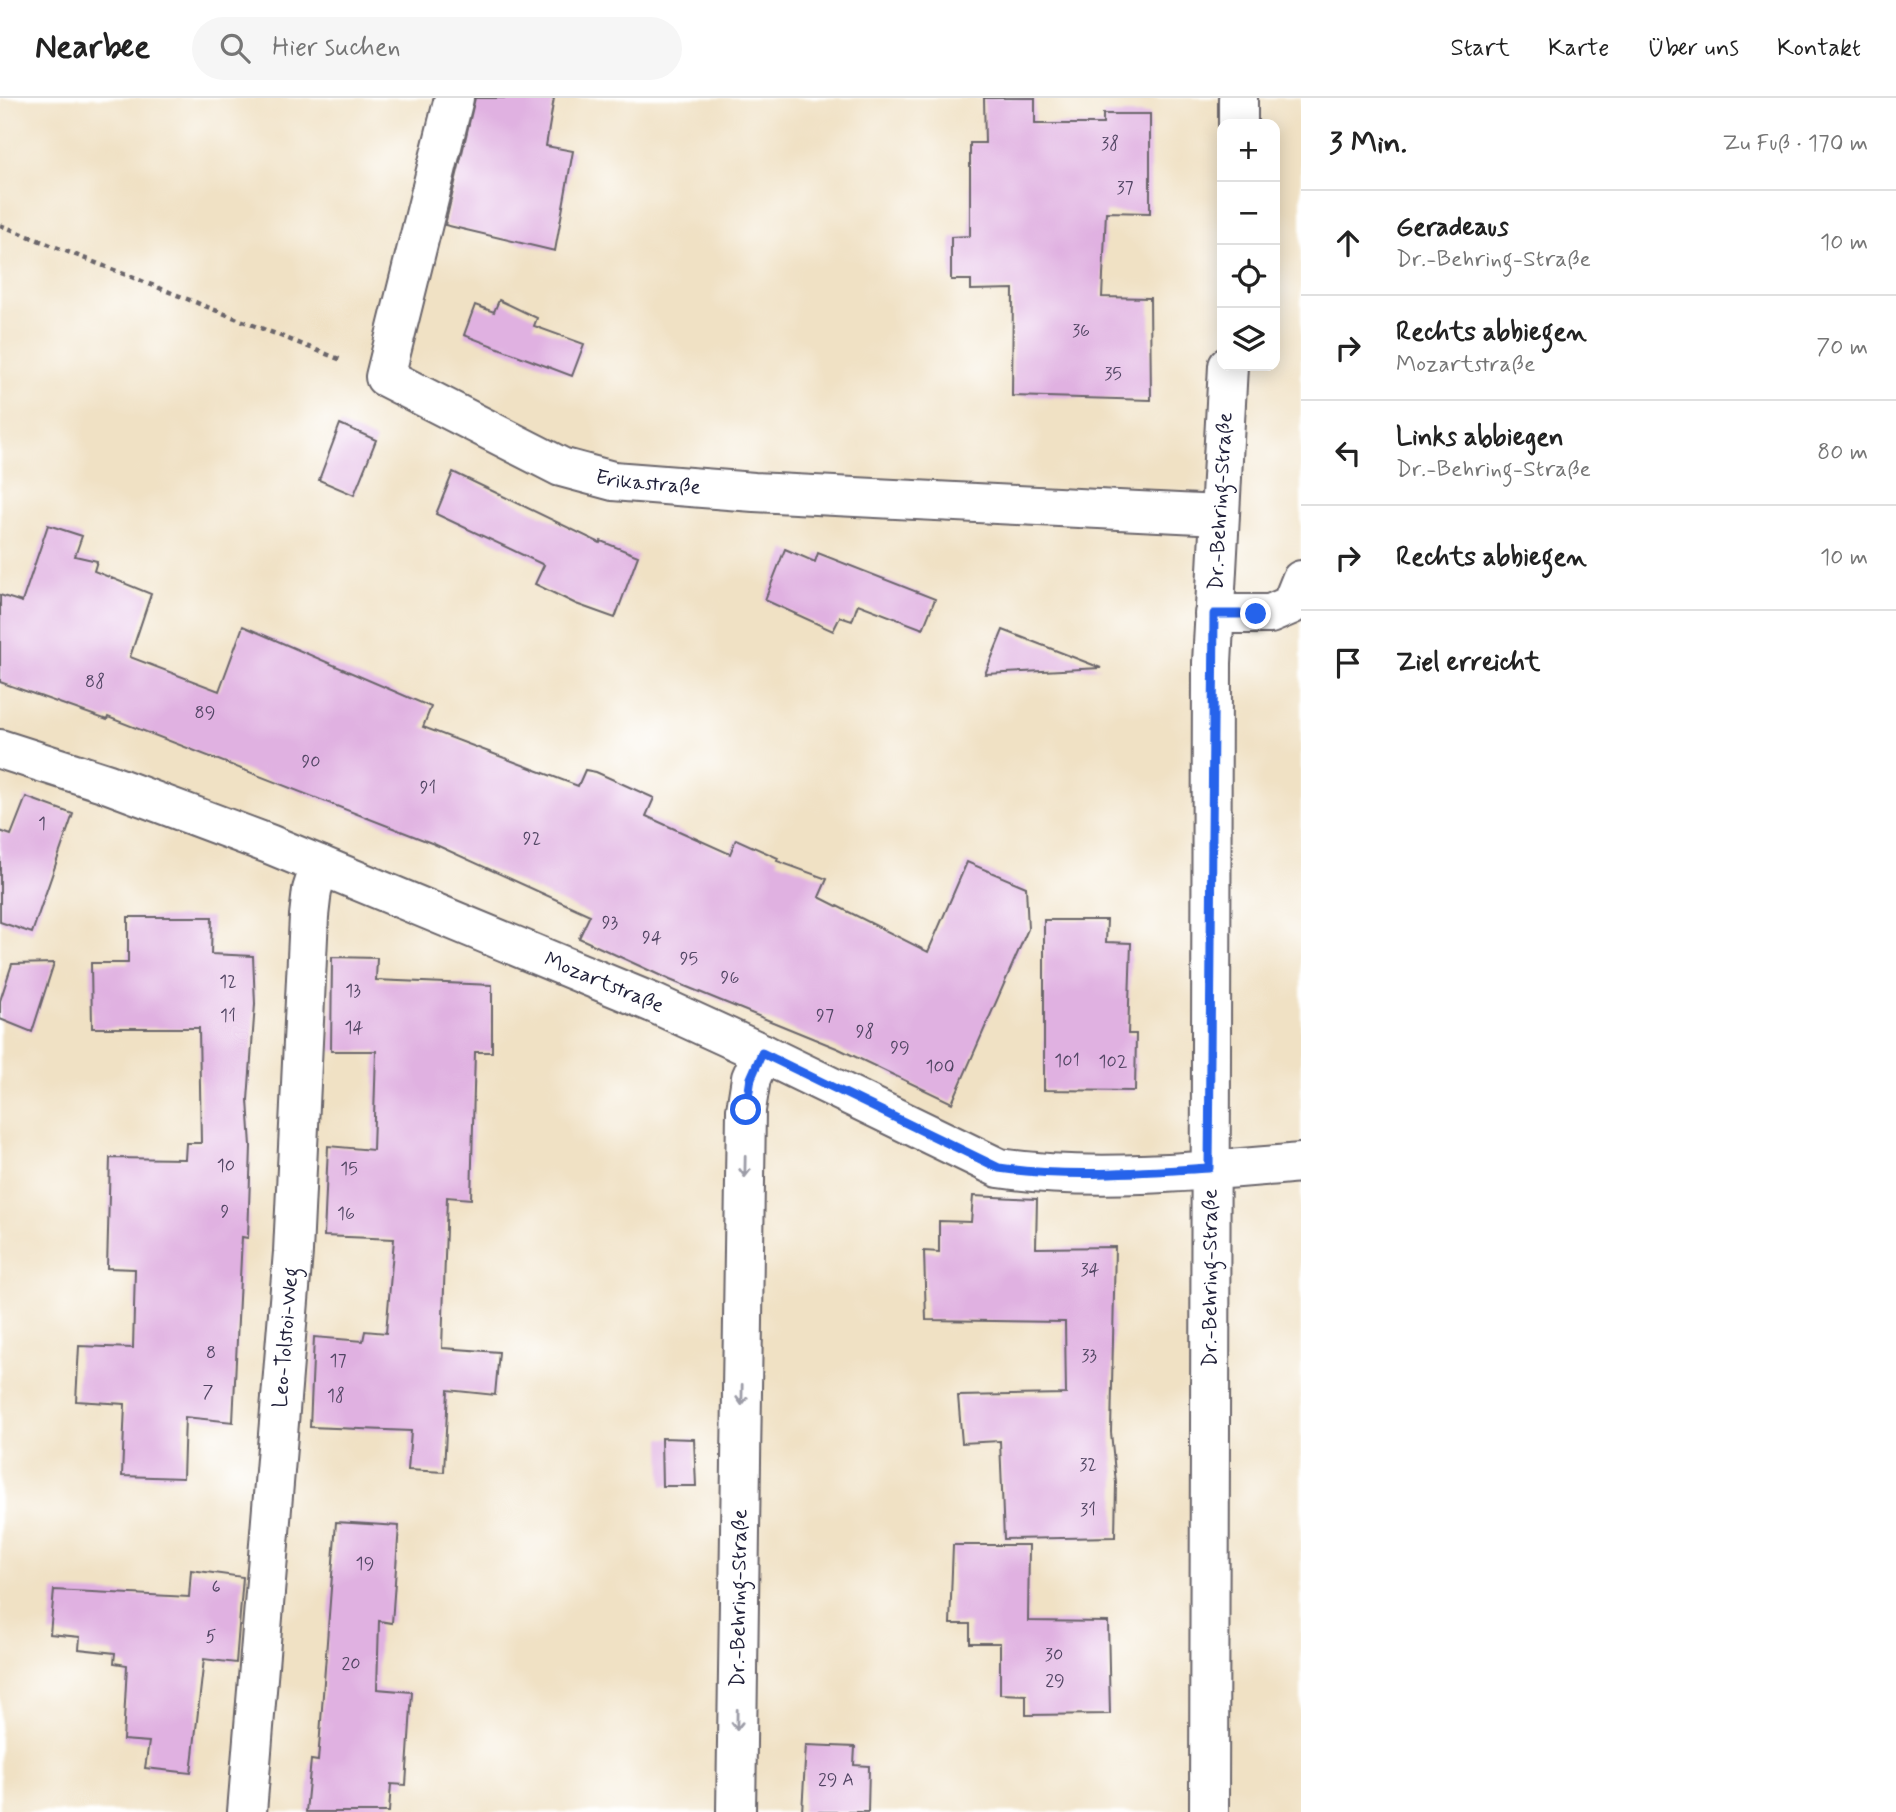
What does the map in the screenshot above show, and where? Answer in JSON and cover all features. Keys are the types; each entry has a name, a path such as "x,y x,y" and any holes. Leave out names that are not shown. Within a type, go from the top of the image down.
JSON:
{"street":[{"path":"385,377 454,98"},
{"path":"1238,98 1238,119"},
{"name":"Dr.-Behring-Straße","path":"1209,1812 1209,1168 1214,614 1228,371"},
{"name":"Erikastraße","path":"385,377 562,467 612,481 754,492 1219,515"},
{"path":"1214,614 1270,614 1291,605 1301,580"},
{"name":"Mozartstraße","path":"0,749 106,783 320,865 653,1003 999,1168 1038,1174 1087,1175 1301,1163"},
{"name":"Leo-Tolstoi-Weg","path":"247,1812 293,1252 309,916 312,890 320,865"},
{"name":"Dr.-Behring-Straße","path":"736,1812 746,1110 751,1078 762,1053"}],"path":[{"path":"0,225 385,377"}],"building":[{"path":"475,98 554,98 546,146 573,151 555,251 445,225"},
{"path":"984,98 1035,98 1035,124 1103,124 1103,114 1150,114 1150,213 1106,212 1102,297 1150,298 1151,400 1012,396 1013,289 971,290 971,280 951,280 951,237 970,236 970,143 985,143"},
{"path":"499,300 537,318 534,326 584,344 572,376 464,335 475,305 494,312"},
{"path":"340,424 376,440 354,495 319,480"},
{"path":"453,472 600,543 601,541 638,556 615,618 576,604 535,584 544,565 436,514"},
{"path":"48,525 82,536 75,556 97,561 94,571 151,594 130,657 219,691 243,626 431,707 423,727 578,786 585,770 596,772 654,798 646,816 730,854 736,839 778,858 777,861 827,879 819,897 928,952 967,862 1026,887 1028,929 952,1103 839,1049 670,980 579,938 590,915 434,844 108,717 107,720 0,682 0,595 22,602"},
{"path":"785,549 815,562 818,553 935,599 923,629 858,604 852,621 840,617 833,631 765,600"},
{"path":"1003,630 1101,668 985,674"},
{"path":"26,797 73,814 32,933 0,922 0,831 11,835"},
{"path":"128,917 212,917 211,954 253,956 255,1004 248,1100 251,1146 248,1238 242,1237 233,1422 185,1417 183,1478 122,1476 125,1404 76,1401 79,1346 133,1348 135,1269 107,1268 110,1158 185,1159 186,1143 201,1143 199,1028 92,1028 91,963 128,963"},
{"path":"1044,920 1107,920 1106,942 1131,943 1128,1034 1136,1034 1135,1091 1044,1090"},
{"path":"332,957 377,958 376,980 492,985 492,1052 475,1052 471,1199 447,1197 442,1348 499,1352 495,1395 448,1390 444,1472 408,1470 411,1431 310,1427 314,1337 363,1341 365,1331 386,1333 394,1239 324,1236 328,1146 373,1150 376,1051 331,1051"},
{"path":"54,963 32,1032 0,1019 0,1001 12,964"},
{"path":"973,1196 1037,1199 1036,1248 1115,1247 1111,1432 1116,1483 1115,1537 1004,1539 1000,1441 962,1443 958,1396 1066,1394 1065,1322 926,1320 924,1251 939,1252 939,1221 971,1222"},
{"path":"661,1438 694,1439 696,1486 662,1486"},
{"path":"336,1522 399,1526 392,1623 379,1621 377,1689 412,1692 406,1785 391,1784 389,1812 306,1812 311,1760 318,1761"},
{"path":"953,1545 1029,1545 1028,1621 1108,1622 1110,1714 1026,1715 1026,1695 1000,1694 1000,1643 970,1643 970,1624 950,1624"},
{"path":"191,1570 243,1577 236,1663 204,1659 191,1773 145,1768 149,1742 123,1740 127,1665 114,1663 115,1653 79,1649 80,1637 50,1634 54,1590 189,1597"},
{"path":"806,1745 855,1747 854,1765 869,1766 868,1812 802,1812"}],"route":[{"path":"746,1110 751,1078 762,1053 999,1168 1038,1174 1087,1175 1209,1168 1214,614 1256,614"}]}
